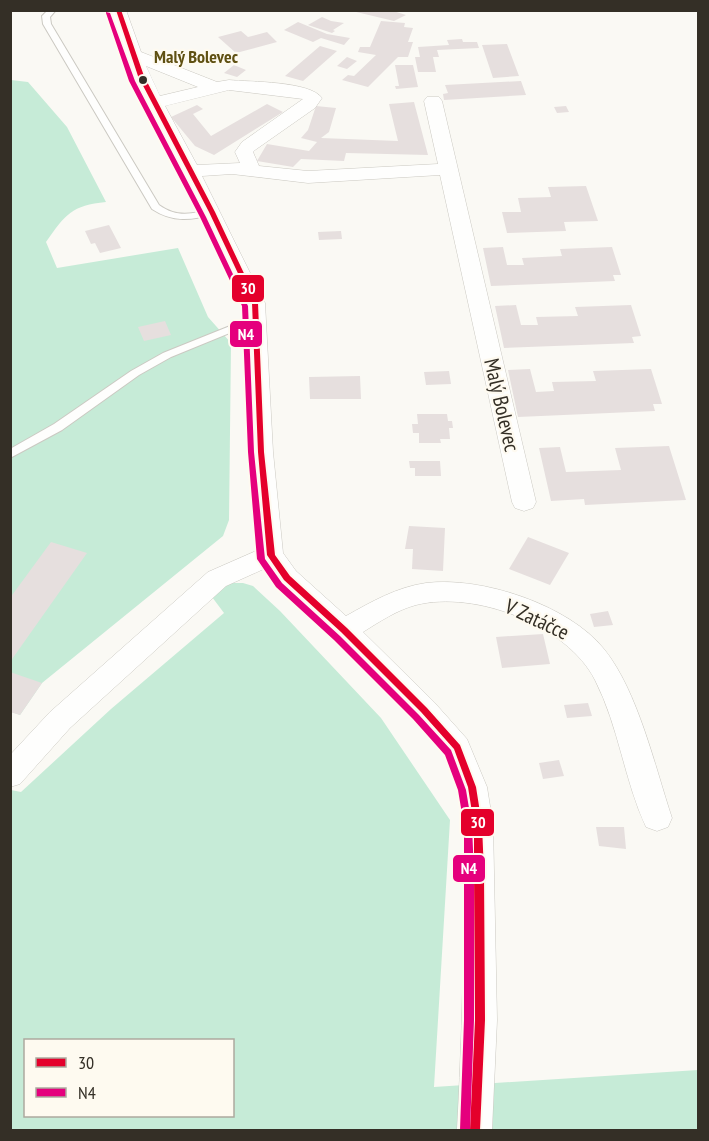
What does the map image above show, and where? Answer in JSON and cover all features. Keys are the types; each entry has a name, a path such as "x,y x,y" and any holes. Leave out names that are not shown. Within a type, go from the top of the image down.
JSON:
{"street":[{"path":"118,10 133,55 154,103 212,212 255,303 261,452 271,555 287,578 344,630 424,710 457,747 472,787 478,825 479,873 480,1020 475,1131"},
{"path":"133,55 216,88"},
{"path":"154,103 229,85 306,93 313,98 309,104 248,146 244,152 252,170"},
{"name":"Malý Bolevec","path":"433,101 524,502"},
{"path":"189,171 213,168 308,177 448,169"},
{"path":"10,775 60,720 217,579 271,555"},
{"name":"V Zatáčce","path":"344,630 394,602 427,593 460,592 498,600 539,616 578,638 595,658 614,694 657,818"}],"lane":[{"path":"53,10 46,16 47,24 155,207 168,217 183,218 212,212"},
{"path":"10,454 58,428 135,373 167,355 255,319"}],"green space":[{"path":"11,80 28,82 67,127 106,202 94,203 70,213 46,242 57,268 178,248 208,317 231,343 229,520 223,536 42,683 20,715 12,712 11,714"},
{"path":"229,583 253,586 280,611 381,718 450,820 434,1087 698,1070 698,1130 11,1130 11,790 21,792 111,709 224,613 212,597"}],"building":[{"path":"390,10 406,15 394,21 352,11"},
{"path":"322,17 344,23 332,33 308,25"},
{"path":"381,21 405,23 404,27 413,28 408,42 413,42 408,57 398,57 368,87 342,80 348,75 354,76 376,55 358,52 360,47 370,47"},
{"path":"298,22 327,34 350,38 344,45 321,38 313,42 284,30"},
{"path":"241,31 248,37 267,32 277,42 236,53 218,37"},
{"path":"462,39 463,42 477,42 479,48 437,50 439,57 433,57 436,72 418,72 415,57 420,57 418,47 449,45 447,40"},
{"path":"507,44 519,76 493,78 482,45"},
{"path":"320,46 337,51 303,81 285,76"},
{"path":"347,57 357,61 347,69 337,66"},
{"path":"234,65 246,70 237,77 224,73"},
{"path":"395,65 413,65 418,87 396,89 395,86 399,86"},
{"path":"521,81 526,95 444,100 443,94 448,93 445,85"},
{"path":"414,102 428,155 346,153 344,161 301,159 293,167 257,161 267,144 309,151 317,142 301,138 308,130 316,106 336,108 329,132 321,138 398,141 389,104"},
{"path":"267,104 283,112 214,155 195,146 171,117 197,105 203,109 193,114 211,136"},
{"path":"566,106 569,112 557,113 554,107"},
{"path":"586,186 598,221 564,222 566,231 507,233 502,212 521,212 518,198 551,197 548,187"},
{"path":"109,225 121,248 100,253 95,243 91,244 85,231"},
{"path":"341,231 342,239 319,240 318,232"},
{"path":"503,247 507,265 524,265 522,258 562,256 560,249 612,247 621,275 613,275 615,281 491,286 483,248"},
{"path":"516,305 521,325 538,325 536,317 578,316 575,307 631,305 641,336 632,337 634,343 504,348 495,306"},
{"path":"165,321 171,335 144,341 138,327"},
{"path":"530,369 536,392 554,391 552,382 596,381 593,371 651,369 662,404 653,404 655,411 518,417 508,370"},
{"path":"449,371 451,384 426,385 424,372"},
{"path":"360,376 361,399 310,399 309,377"},
{"path":"417,414 447,414 448,421 452,421 453,428 449,428 450,439 440,439 441,443 419,443 419,433 413,433 412,424 418,424"},
{"path":"669,446 686,500 585,505 584,499 551,501 539,448 560,447 566,472 621,470 615,448"},
{"path":"409,461 440,461 441,476 415,476 415,468 410,468"},
{"path":"409,526 445,528 443,571 412,569 413,549 405,549"},
{"path":"528,537 569,553 550,585 509,569"},
{"path":"51,542 87,553 10,662 10,598"},
{"path":"608,611 613,625 594,627 590,614"},
{"path":"543,634 550,664 502,668 496,637"},
{"path":"10,672 42,683 20,715 10,712"},
{"path":"588,703 592,716 567,718 564,705"},
{"path":"559,760 564,776 543,779 539,763"},
{"path":"596,827 624,827 626,849 599,846"}],"transit line":[{"name":"30","path":"118,10 141,76 212,212 255,303 261,452 271,555 287,578 344,630 424,710 457,747 472,787 478,825 479,873 480,1020 475,1130"},
{"name":"N4","path":"108,13 132,81 203,217 245,306 251,452 261,559 279,585 337,638 416,717 448,753 462,790 468,826 469,873 469,1020 465,1130"}],"district":[{"name":"Malý Bolevec","path":"196,56"}]}
